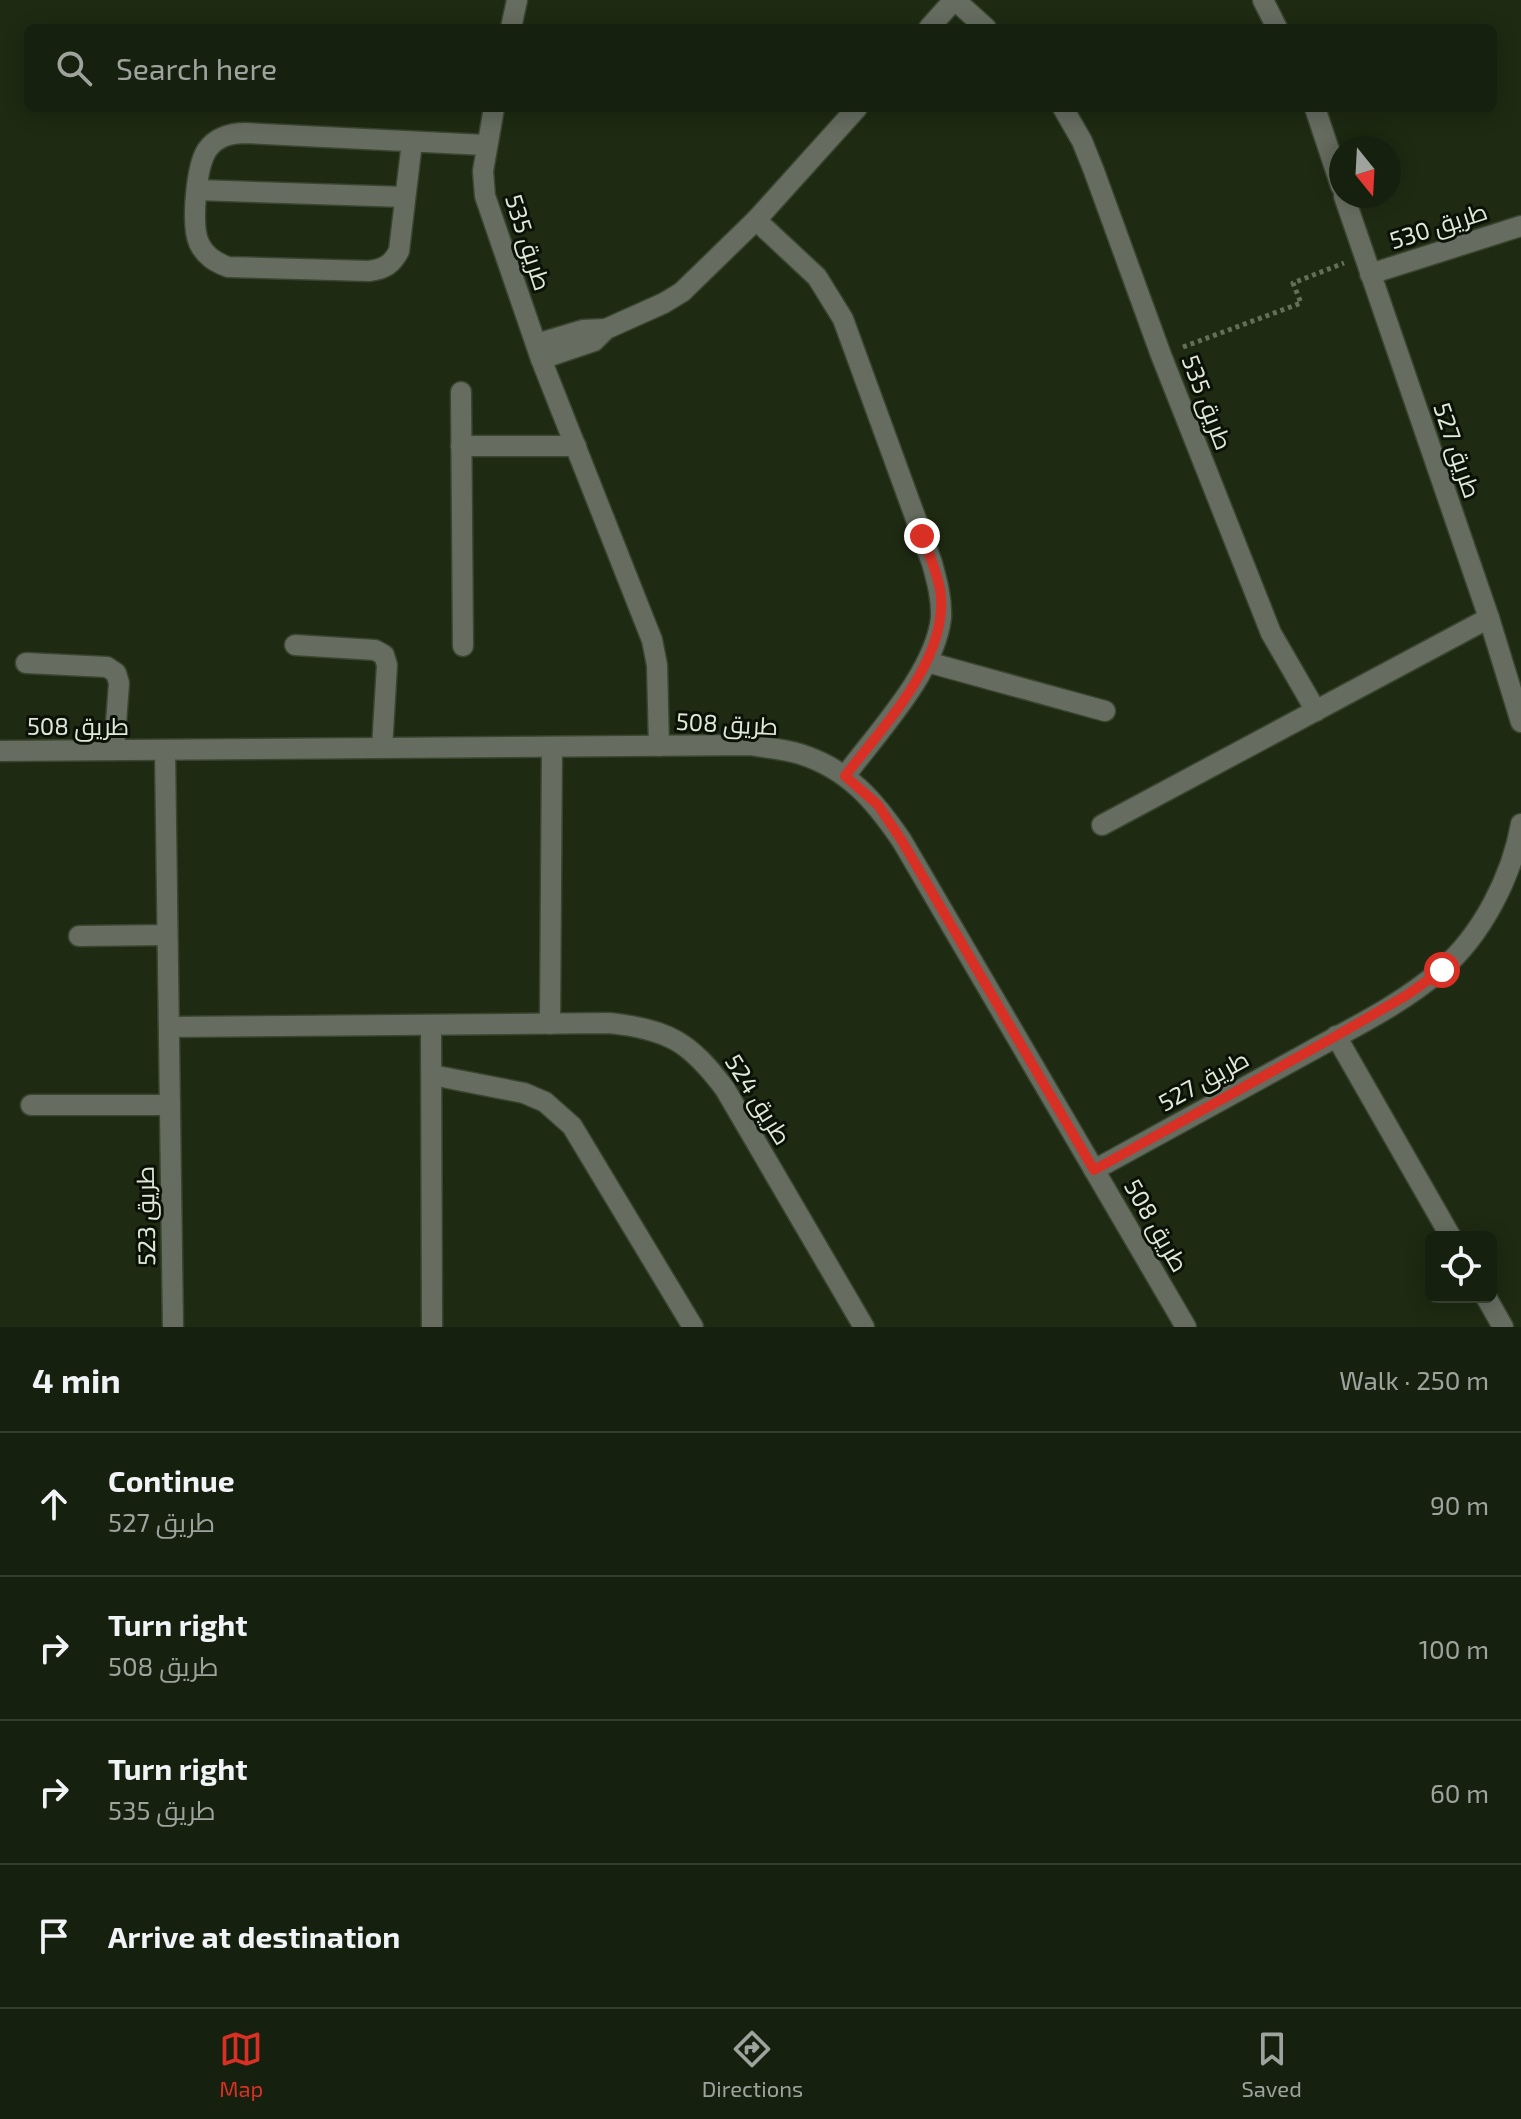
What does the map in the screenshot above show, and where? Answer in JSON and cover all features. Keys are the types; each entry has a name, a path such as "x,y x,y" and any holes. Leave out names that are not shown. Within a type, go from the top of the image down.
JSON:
{"street":[{"path":"512,24 517,0"},
{"path":"933,24 955,0 982,24"},
{"path":"1263,0 1275,24"},
{"name":"طريق 535","path":"493,112 485,145 485,196 539,352 652,640 658,678 659,746"},
{"path":"539,352 594,341 606,329 682,292 756,220 853,112"},
{"name":"طريق 535","path":"1065,112 1094,171 1161,355 1271,633 1316,711"},
{"path":"1316,112 1329,150"},
{"path":"412,142 399,251 393,262 383,269 228,267 206,254 199,243 195,230 201,163 207,150 218,139 231,133 485,145"},
{"path":"197,190 405,197"},
{"name":"طريق 527","path":"1348,208 1489,618 1521,722"},
{"path":"756,220 817,277 843,319 940,590 941,617 935,645 927,662 845,776"},
{"name":"طريق 530","path":"1370,274 1521,226"},
{"path":"461,392 463,646"},
{"path":"461,446 576,446"},
{"path":"1102,825 1489,618"},
{"path":"295,645 375,650 384,655 387,665 382,748"},
{"path":"927,662 1105,711"},
{"path":"26,663 107,667 116,673 119,683 114,750"},
{"name":"طريق 508","path":"0,751 750,745 800,754 845,776 878,805 1186,1327"},
{"path":"550,1024 552,747"},
{"name":"طريق 523","path":"165,750 173,1327"},
{"name":"طريق 527","path":"1094,1170 1336,1036 1407,995 1442,970 1475,931 1501,888 1521,824"},
{"path":"79,936 167,935"},
{"name":"طريق 524","path":"169,1027 609,1023 644,1027 676,1040 704,1061 725,1089 864,1327"},
{"path":"431,1026 432,1327"},
{"path":"1336,1036 1448,1231"},
{"path":"432,1075 524,1093 545,1102 572,1126 693,1327"},
{"path":"31,1105 170,1105"},
{"path":"1489,1303 1503,1327"}],"path":[{"path":"1161,355 1301,303 1293,283 1334,267"}],"route":[{"path":"922,536 940,590 941,617 935,645 924,670 845,776 878,805 902,841 1094,1170 1336,1036 1407,995 1442,970"}]}
